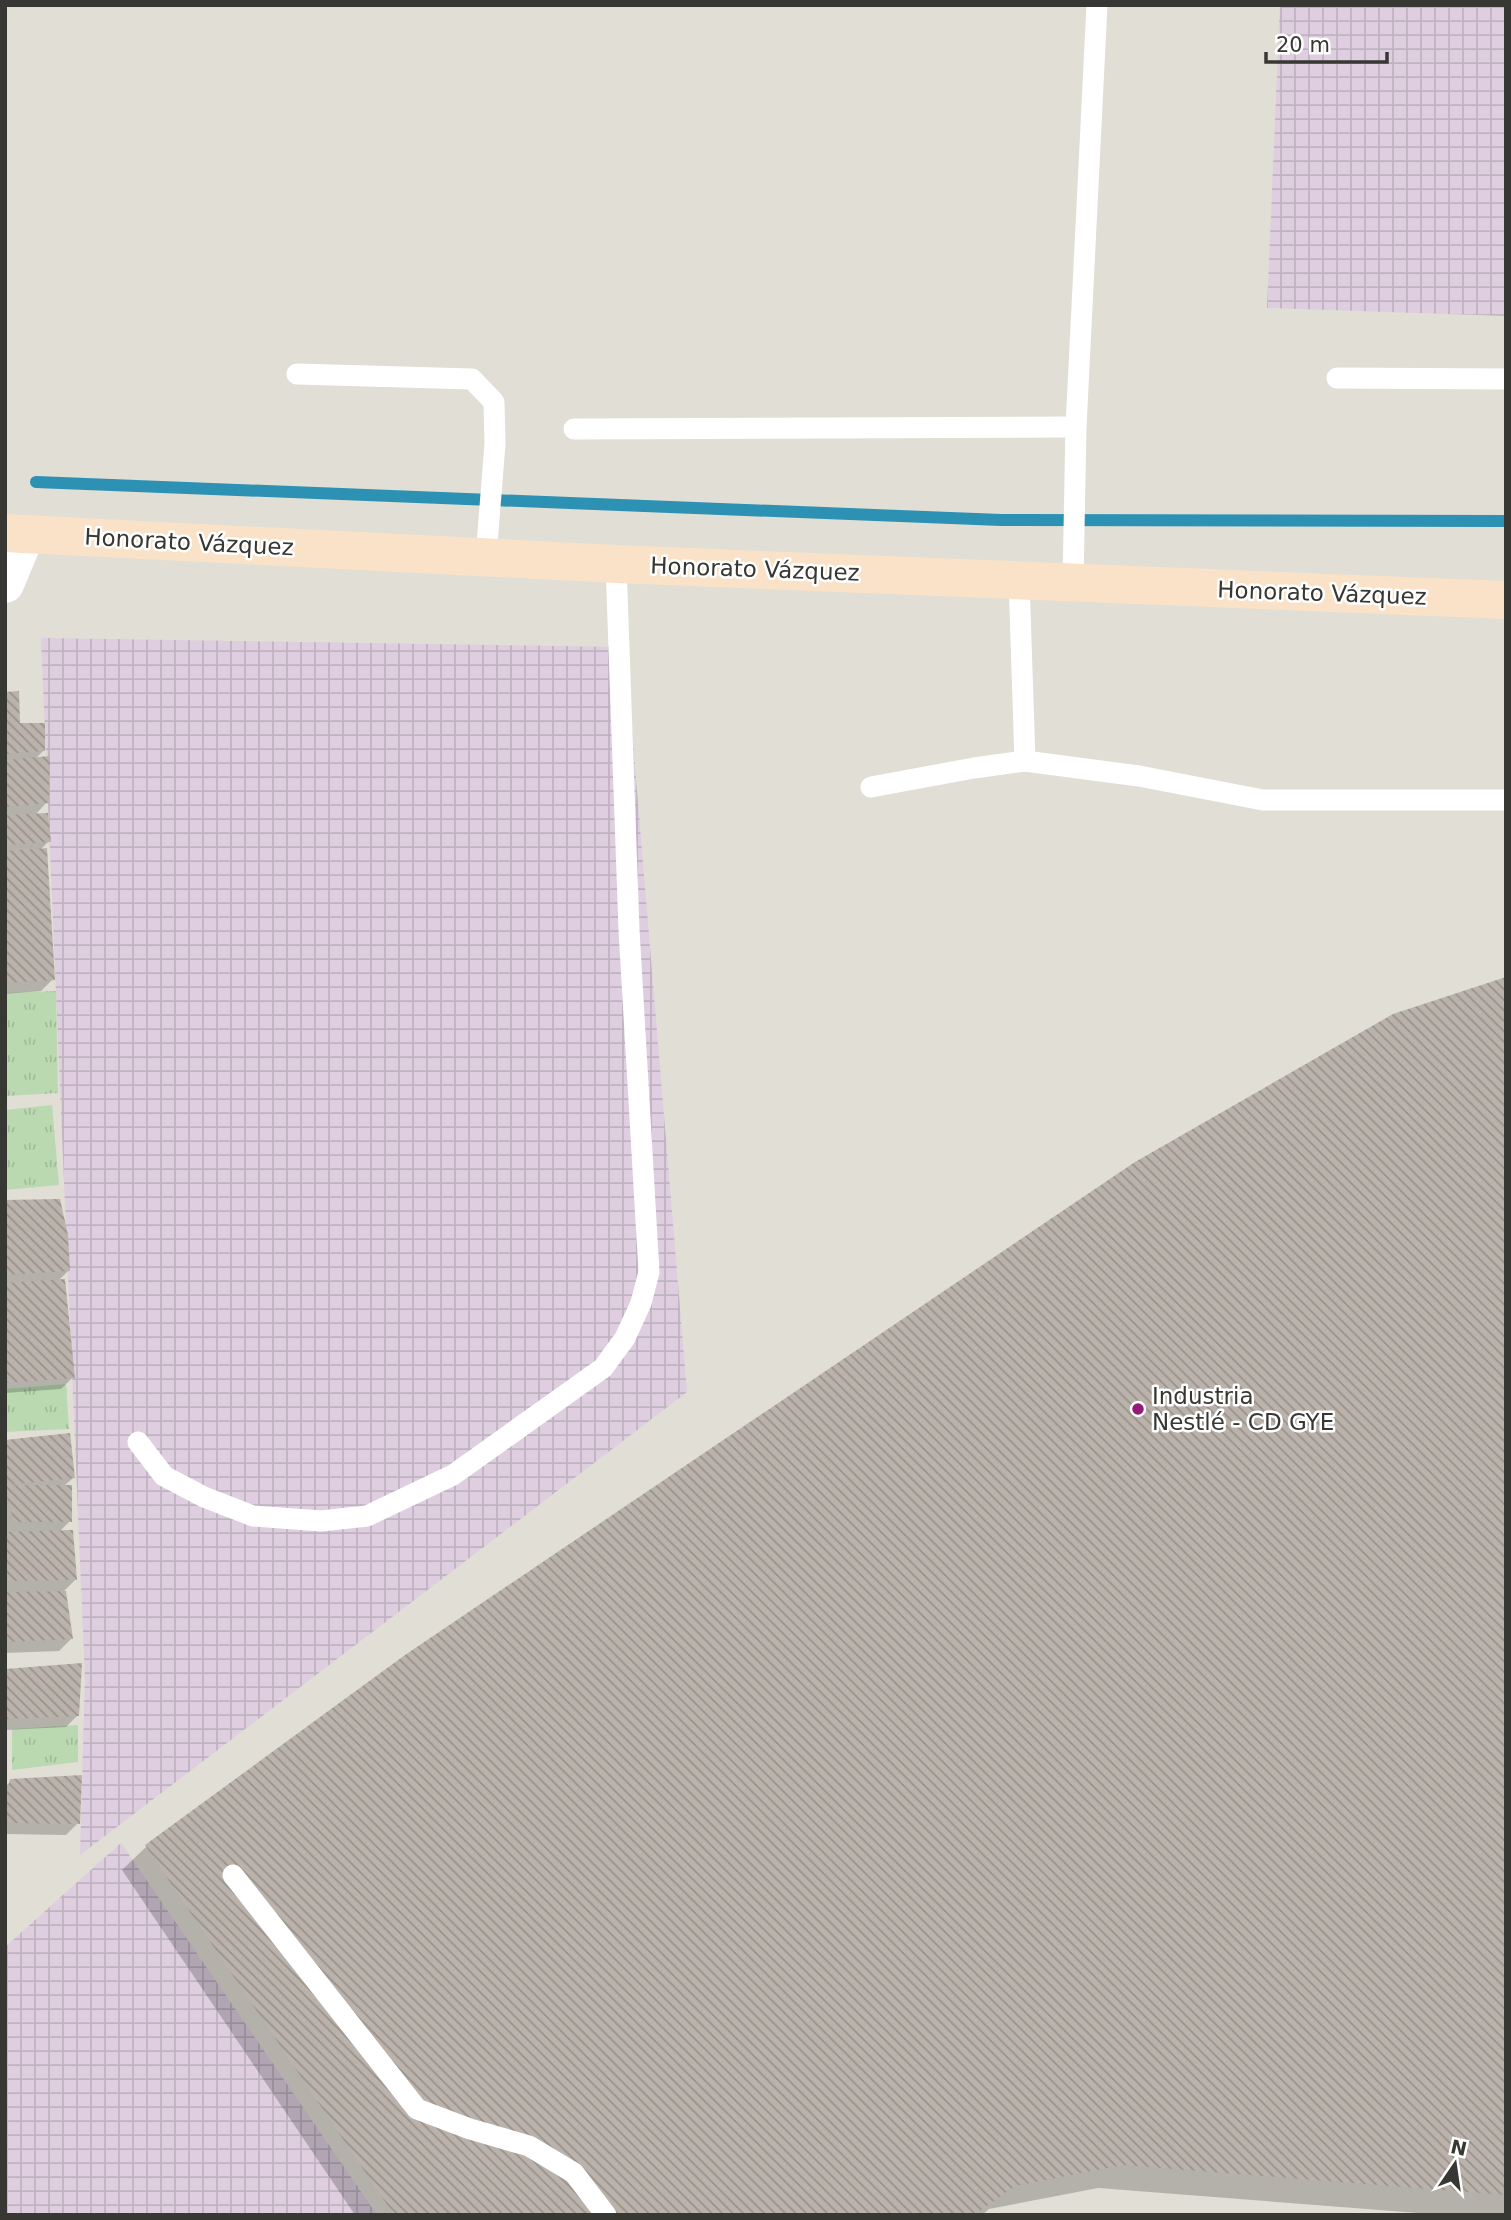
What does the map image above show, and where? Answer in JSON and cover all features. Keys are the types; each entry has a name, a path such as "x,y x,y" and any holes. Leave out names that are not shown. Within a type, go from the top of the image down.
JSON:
{"street":[{"name":"Honorato Vázquez","path":"16,533 616,564 1506,600"},
{"path":"5,584 16,533"}],"lane":[{"path":"1073,582 1076,427 1097,5"},
{"path":"297,374 472,379 494,402 495,444 486,557"},
{"path":"1337,377 1506,379"},
{"path":"574,429 1076,427"},
{"path":"138,1442 164,1476 205,1497 253,1516 321,1521 367,1516 453,1475 603,1368 625,1338 641,1303 649,1272 629,930 616,564"},
{"path":"1019,579 1025,761"},
{"path":"871,787 1025,761 1139,776 1264,800 1506,800"},
{"path":"233,1875 417,2109 470,2129 529,2146 574,2173 606,2215"}],"shaded area":[{"path":"1280,5 1506,5 1506,316 1267,308"},
{"path":"41,638 625,647 687,1392 80,1855 85,1678"},
{"path":"121,1843 377,2215 5,2215 5,1947"}],"green space":[{"path":"56,991 58,1093 5,1096 5,993"},
{"path":"52,1105 59,1185 5,1190 5,1110"},
{"path":"66,1384 69,1429 5,1432 5,1389"},
{"path":"78,1725 78,1762 12,1770 12,1729"}],"building":[{"path":"19,691 20,723 45,723 45,751 5,754 5,692"},
{"path":"50,756 49,803 5,807 5,760"},
{"path":"48,813 51,842 5,845 5,815"},
{"path":"47,848 55,980 5,983 5,851"},
{"name":"Industria Nestlé - CD GYE","path":"1506,977 1506,2195 1123,2165 1015,2186 974,2215 394,2215 145,1845 405,1655 1135,1162 1393,1014"},
{"path":"60,1199 68,1235 70,1271 5,1275 5,1200"},
{"path":"65,1279 75,1378 5,1383 5,1283"},
{"path":"70,1433 75,1478 8,1485 72,1485 72,1522 14,1522 5,1490 5,1440"},
{"path":"73,1530 77,1580 5,1581 5,1532"},
{"path":"66,1591 73,1639 5,1642 5,1592"},
{"path":"82,1663 79,1716 5,1719 5,1669"},
{"path":"82,1775 80,1824 5,1823 5,1801 10,1779"}],"waterway":[{"path":"36,482 1001,520 1506,521"}],"place":[{"name":"Industria Nestlé - CD GYE","path":"1138,1409"}]}
